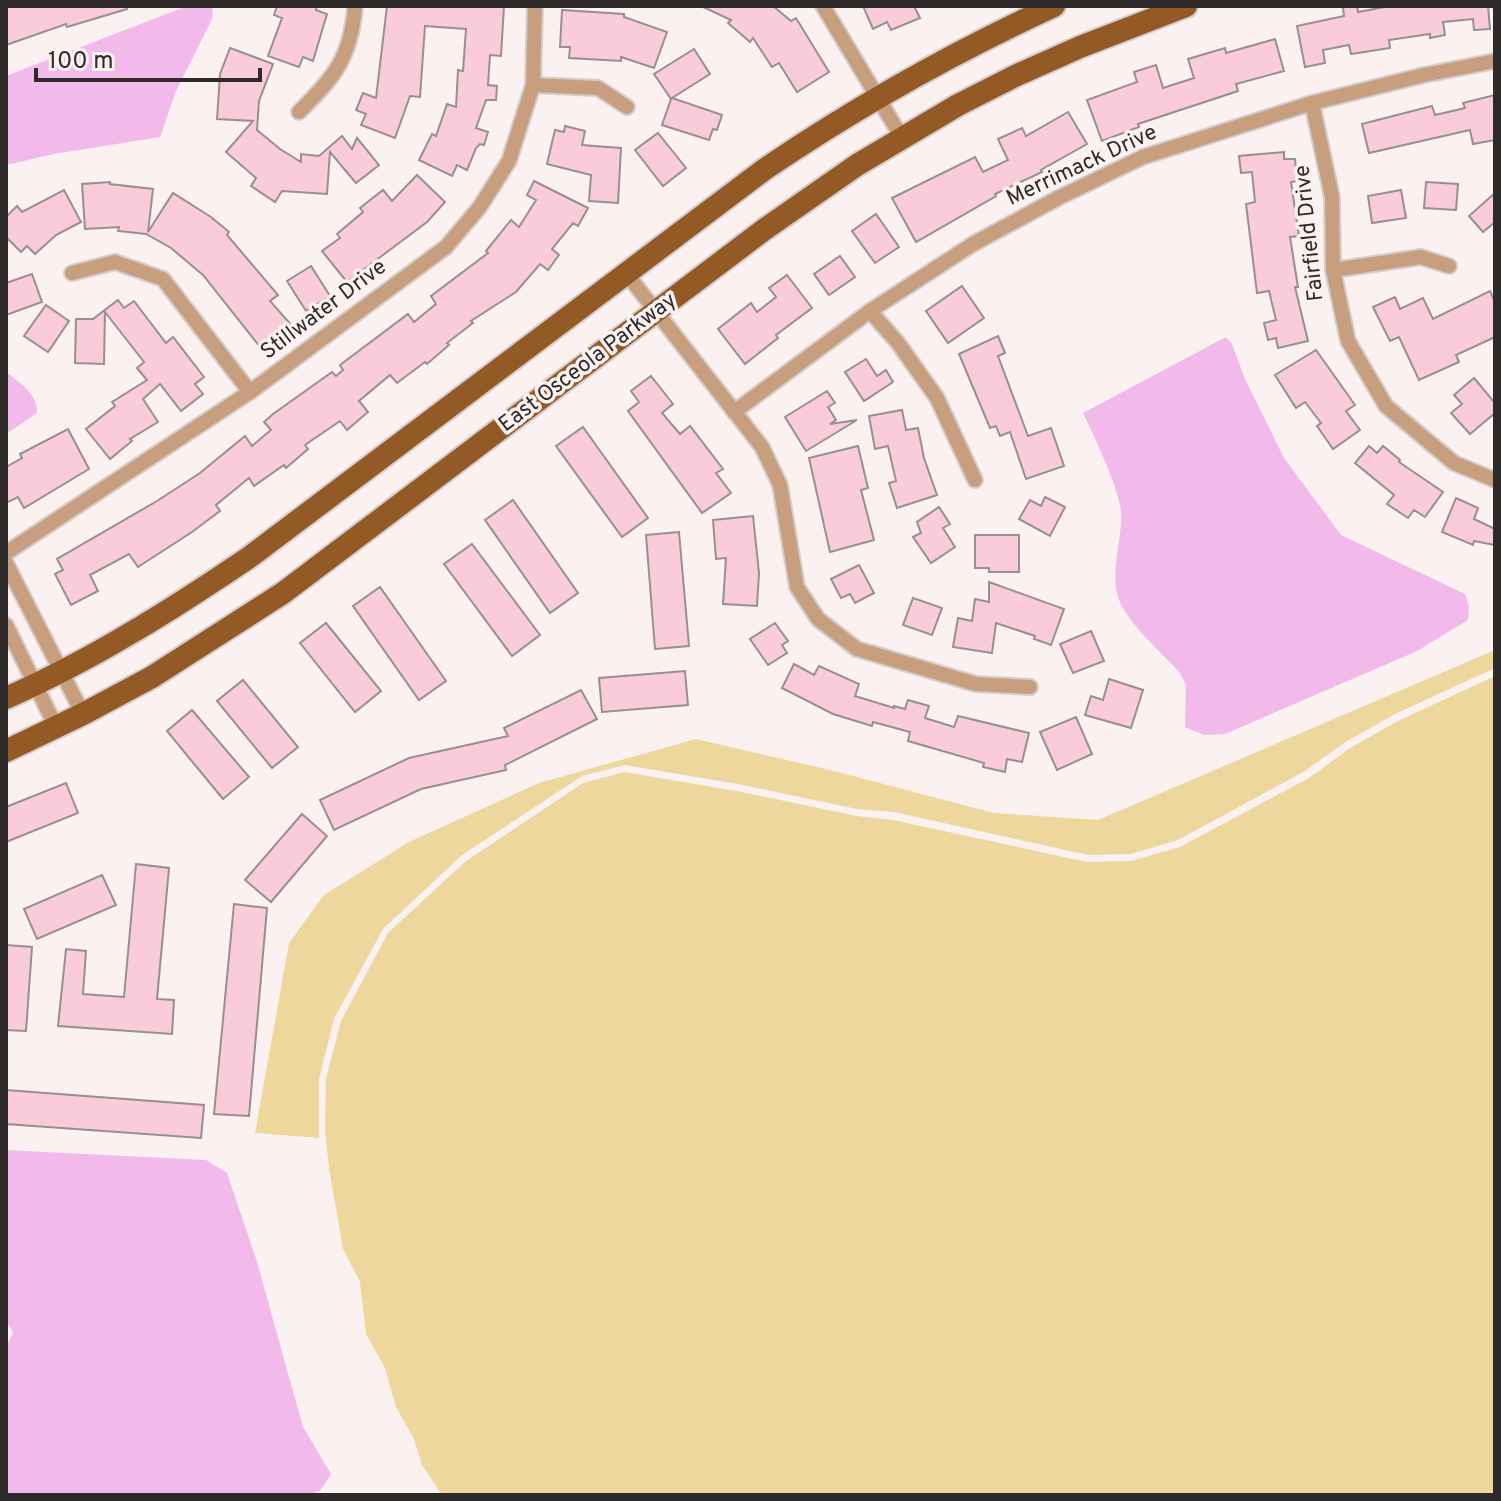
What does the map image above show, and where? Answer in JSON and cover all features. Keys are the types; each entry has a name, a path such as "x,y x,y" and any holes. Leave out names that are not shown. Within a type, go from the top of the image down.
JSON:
{"main road":[{"path":"6,698 62,671 192,596 251,556 765,169 878,96 985,38 1054,6"},
{"name":"East Osceola Parkway","path":"6,751 152,677 283,593 794,208 902,138 1015,76 1186,6"}],"street":[{"path":"299,112 334,77 353,31 355,6"},
{"name":"Stillwater Drive","path":"6,553 250,392 446,247 479,208 509,161 533,85 535,6"},
{"path":"823,6 902,138"},
{"name":"Merrimack Drive","path":"734,412 870,311 973,244 1143,157 1312,103 1495,61"},
{"path":"533,85 598,88 627,107"},
{"name":"Fairfield Drive","path":"1312,103 1332,197 1333,270 1348,341 1386,406 1454,463 1495,480"},
{"path":"1333,270 1421,257 1449,266"},
{"path":"72,273 115,262 163,279 250,392"},
{"path":"626,273 762,447 780,485 797,587 818,619 857,649 976,684 1030,687"},
{"path":"870,311 898,343 937,398 975,480"},
{"path":"6,563 83,714"},
{"path":"6,625 56,727"}],"shaded area":[{"path":"187,6 213,6 212,19 176,91 160,137 6,165 6,76"},
{"path":"1226,337 1284,458 1341,535 1465,594 1469,605 1468,620 1417,651 1225,734 1204,735 1185,727 1186,685 1180,673 1136,627 1118,597 1115,576 1121,511 1111,475 1083,413"},
{"path":"6,372 35,400 37,413 6,434"},
{"path":"1495,650 1495,668 1397,713 1347,741 1305,771 1178,840 1131,854 1088,855 894,812 857,809 625,765 582,776 462,855 383,929 334,1019 319,1079 319,1138 255,1133 289,943 324,895 409,842 539,783 696,739 994,813 1098,820"},
{"path":"1495,676 1495,1495 442,1495 422,1465 414,1439 396,1407 385,1368 366,1334 360,1282 343,1249 329,1168 325,1130 326,1079 341,1021 388,933 466,861 583,783 624,772 893,820 1087,862 1131,861 1180,847 1309,778 1350,748 1400,720"},
{"path":"6,1150 206,1160 227,1173 257,1262 303,1427 331,1474 320,1491 306,1495 6,1495 6,1348 13,1332 6,1321"}],"building":[{"path":"6,6 126,6 127,9 67,27 66,24 6,45"},
{"path":"277,6 317,6 316,10 327,14 313,61 303,57 299,67 268,56 282,18 274,15"},
{"path":"387,6 504,6 501,56 490,55 488,85 497,86 496,100 486,100 476,128 488,132 484,145 476,148 467,170 457,165 452,176 419,160 432,134 436,136 447,104 456,107 458,70 463,71 466,29 425,26 420,97 410,96 395,138 361,125 366,114 356,110 363,93 376,98"},
{"path":"701,6 773,6 791,21 796,18 829,72 797,92 779,63 772,67 753,38 750,42 728,23 731,20"},
{"path":"863,6 914,6 920,18 891,30 887,22 873,29"},
{"path":"1357,6 1358,12 1390,6 1488,6 1490,29 1474,30 1473,19 1443,22 1445,35 1389,40 1390,48 1351,54 1349,45 1323,50 1325,63 1305,67 1297,26 1344,16 1343,7"},
{"path":"562,10 624,14 624,17 667,32 654,68 621,57 621,61 569,58 570,47 560,47"},
{"path":"1275,39 1284,71 1236,84 1238,91 1138,124 1139,127 1102,141 1087,100 1137,82 1134,72 1156,65 1163,88 1194,78 1188,59 1225,48 1226,53"},
{"path":"230,48 273,64 259,101 257,130 280,149 301,162 301,154 319,156 342,136 352,149 357,138 379,165 356,183 330,152 327,194 282,191 275,202 251,186 256,178 226,152 253,121 217,119 220,74"},
{"path":"694,49 710,74 672,98 722,115 717,130 713,129 709,140 662,125 671,99 654,74"},
{"path":"1495,95 1495,140 1473,144 1470,130 1369,153 1362,124 1432,106 1435,115 1465,108 1463,103"},
{"path":"1068,112 1087,144 916,242 892,198 975,157 983,172 1008,160 998,139 1022,128 1026,136"},
{"path":"565,126 585,131 582,145 621,148 618,203 589,201 591,175 547,164 555,130 564,132"},
{"path":"658,133 686,168 663,186 635,150"},
{"path":"1284,152 1284,159 1295,159 1297,181 1291,182 1299,236 1290,237 1298,287 1295,287 1308,341 1278,348 1276,338 1268,340 1264,323 1276,320 1269,291 1257,293 1246,204 1255,202 1252,172 1241,173 1239,156"},
{"path":"417,175 445,202 427,222 347,282 322,251 340,238 337,234 363,212 360,208 383,190 392,201"},
{"path":"534,181 588,208 578,226 573,223 552,249 559,255 548,270 540,264 516,292 471,321 473,323 427,364 425,362 397,383 390,375 359,401 368,412 347,430 340,421 305,445 308,449 286,468 284,465 254,486 249,478 216,505 220,511 138,567 129,554 90,575 98,591 71,605 55,574 63,570 57,559 200,473 245,436 252,446 271,430 264,422 273,414 332,372 336,376 343,370 340,365 408,314 414,322 436,304 431,296 488,253 486,251 511,220 519,227 536,200 527,195"},
{"path":"110,182 153,189 148,232 173,193 211,217 229,232 227,235 278,295 270,301 293,327 264,352 203,275 171,248 146,234 118,231 119,227 85,229 82,184"},
{"path":"1426,182 1458,184 1456,210 1424,208"},
{"path":"64,190 81,222 56,235 35,254 27,246 21,252 6,237 6,217 17,206 22,212"},
{"path":"1401,190 1406,218 1372,223 1368,196"},
{"path":"1495,193 1495,222 1483,232 1469,216"},
{"path":"876,214 899,247 875,263 852,231"},
{"path":"840,256 855,277 829,295 814,274"},
{"path":"311,266 330,296 306,311 287,281"},
{"path":"32,274 42,302 6,315 6,283"},
{"path":"787,275 812,308 745,364 718,329 751,303 757,312 776,297 769,288"},
{"path":"962,286 984,318 948,343 926,311"},
{"path":"1490,291 1495,302 1495,337 1456,355 1459,362 1419,380 1399,337 1390,341 1373,307 1395,297 1400,309 1423,298 1433,319"},
{"path":"118,300 124,308 134,301 166,343 173,337 204,377 195,384 203,394 181,411 160,384 143,399 158,422 130,439 132,441 110,459 86,429 115,406 112,402 147,380 137,368 144,362 105,312 104,364 75,363 76,319 93,319"},
{"path":"46,305 69,321 48,352 24,336"},
{"path":"998,336 1005,353 998,356 1028,436 1051,428 1064,466 1026,479 1010,432 1000,436 996,426 990,428 959,354"},
{"path":"1316,350 1355,405 1346,411 1360,430 1333,449 1317,426 1321,423 1305,402 1296,408 1275,375"},
{"path":"866,359 877,376 886,370 893,382 864,401 845,372"},
{"path":"651,376 673,404 662,413 680,434 690,426 723,469 716,473 731,493 702,513 628,411 639,402 631,391"},
{"path":"1474,378 1495,403 1495,413 1470,434 1451,413 1462,404 1454,395"},
{"path":"827,391 835,403 828,407 836,420 830,424 857,420 806,451 785,417"},
{"path":"902,410 906,430 918,428 924,458 937,495 897,508 889,483 896,481 888,446 875,449 869,416"},
{"path":"583,427 648,518 622,537 556,446"},
{"path":"68,429 89,469 24,508 18,497 6,503 6,467 22,458 20,454"},
{"path":"858,446 868,488 861,490 874,540 830,552 809,458"},
{"path":"1369,446 1377,453 1383,446 1399,462 1443,492 1425,517 1414,510 1408,518 1387,504 1394,495 1355,463"},
{"path":"1045,497 1065,507 1050,536 1019,519 1030,500 1041,506"},
{"path":"1456,498 1478,508 1474,519 1495,529 1495,545 1474,541 1473,545 1442,532"},
{"path":"513,500 578,593 550,613 485,520"},
{"path":"939,507 950,524 943,528 955,547 931,563 913,537 921,533 917,522"},
{"path":"753,516 759,573 757,606 723,604 726,558 716,559 713,520"},
{"path":"679,532 689,646 655,649 646,535"},
{"path":"975,535 1019,535 1019,572 989,572 989,568 975,568"},
{"path":"472,544 540,635 512,656 444,564"},
{"path":"859,565 874,593 855,603 850,594 841,598 831,579"},
{"path":"989,582 1064,609 1051,645 1034,639 1035,636 996,623 992,653 953,647 958,618 972,621 975,599 989,602"},
{"path":"380,587 446,681 419,700 353,606"},
{"path":"913,598 942,608 932,635 903,625"},
{"path":"326,623 381,691 355,712 300,643"},
{"path":"775,623 788,641 782,645 787,653 768,665 750,639"},
{"path":"1091,631 1104,661 1073,673 1060,644"},
{"path":"794,664 814,675 819,666 859,684 855,696 894,708 905,709 908,700 929,706 925,718 954,727 958,716 1029,733 1022,762 1007,759 1005,772 983,767 984,763 908,741 910,732 873,722 872,726 833,714 782,688"},
{"path":"685,671 688,705 602,712 599,678"},
{"path":"1109,679 1143,690 1131,728 1085,715 1091,696 1103,700"},
{"path":"243,680 298,747 272,768 217,701"},
{"path":"581,690 597,719 505,765 506,770 421,789 334,830 320,800 409,758 508,736 504,728"},
{"path":"192,710 249,777 223,799 167,731"},
{"path":"1076,717 1092,754 1057,770 1040,732"},
{"path":"66,783 78,813 6,842 6,807"},
{"path":"302,814 327,836 271,902 245,880"},
{"path":"136,864 169,868 157,999 174,1000 172,1034 58,1026 66,949 86,951 83,994 124,997"},
{"path":"102,875 116,905 37,939 24,909"},
{"path":"234,904 267,908 249,1116 214,1114"},
{"path":"6,945 32,947 26,1031 6,1030"},
{"path":"6,1090 204,1105 201,1138 6,1124"}]}
